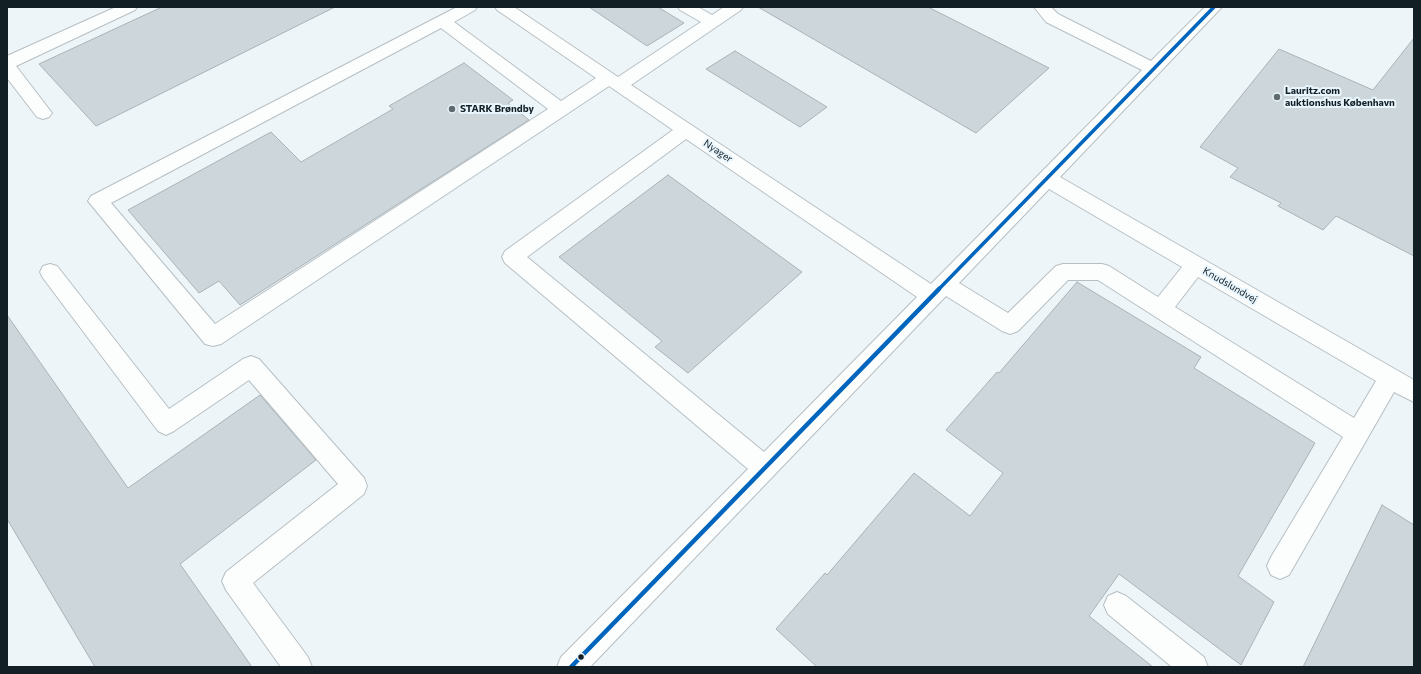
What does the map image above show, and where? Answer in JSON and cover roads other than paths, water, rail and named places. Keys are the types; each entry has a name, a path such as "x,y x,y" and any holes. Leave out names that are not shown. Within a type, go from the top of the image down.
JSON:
{"street":[{"path":"7,63 129,7"},
{"path":"469,7 98,201 214,337 561,110 614,81 735,7"},
{"name":"Nyager","path":"503,7 686,130 938,290 1010,325 1063,272 1102,272 1161,309"},
{"path":"686,7 712,22"},
{"path":"1042,7 1052,18 1153,69"},
{"path":"571,667 1214,7"},
{"path":"442,21 561,110"},
{"path":"7,66 43,113"},
{"path":"686,130 512,257 765,468"},
{"name":"Knudslundvej","path":"1046,178 1414,392"},
{"path":"1195,265 1161,309 1357,433"},
{"path":"50,272 166,424 251,366 355,486 235,581 298,667"},
{"path":"1280,566 1390,378"},
{"path":"1116,605 1194,667"}],"place":[{"name":"Lauritz.com auktionshus København","path":"1277,97"},
{"name":"STARK Brøndby","path":"452,109"}]}
